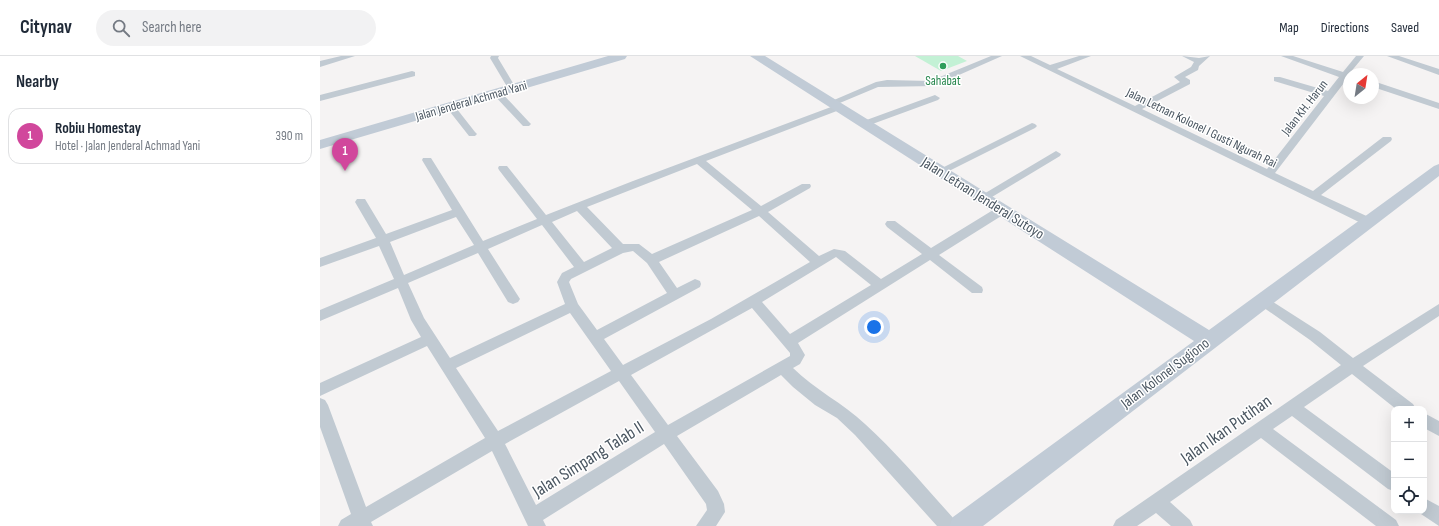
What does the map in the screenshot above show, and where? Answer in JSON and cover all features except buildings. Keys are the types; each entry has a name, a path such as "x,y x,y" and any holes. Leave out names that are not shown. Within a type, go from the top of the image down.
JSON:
{"main road":[{"name":"Jalan Jenderal Achmad Yani","path":"320,145 621,56"},
{"name":"Jalan Letnan Jenderal Sutoyo","path":"756,56 1209,340"},
{"name":"Jalan Kolonel Sugiono","path":"962,526 1439,169"}],"street":[{"path":"320,64 339,57 351,56"},
{"path":"495,56 494,58 512,88"},
{"path":"320,316 579,206 835,105 876,85 887,83 931,84 998,56"},
{"name":"Jalan Letnan Kolonel I Gusti Ngurah Rai","path":"1024,56 1052,68 1369,222"},
{"path":"1052,68 1087,56"},
{"path":"1186,56 1203,58"},
{"path":"1285,56 1343,75"},
{"name":"Jalan KH. Harun","path":"1352,68 1360,56"},
{"path":"1391,56 1439,72"},
{"path":"1135,109 1187,82 1178,77 1195,68 1194,66 1203,58"},
{"path":"320,98 412,74"},
{"path":"1277,79 1330,95"},
{"name":"Jalan KH. Harun","path":"1269,174 1343,80"},
{"path":"1379,86 1439,106"},
{"path":"496,92 526,124"},
{"path":"864,124 935,98"},
{"path":"450,106 472,134"},
{"path":"941,171 1032,126"},
{"path":"1314,195 1386,139"},
{"path":"983,198 1056,154"},
{"path":"427,160 513,299"},
{"path":"698,160 760,211 819,263"},
{"path":"503,168 582,268"},
{"path":"652,260 760,211 806,186"},
{"path":"361,202 383,240 418,320 495,441 534,522"},
{"path":"579,206 620,249"},
{"path":"753,301 790,341 1002,210"},
{"path":"320,263 459,212"},
{"path":"891,224 977,290"},
{"path":"675,295 652,260 635,247 620,249 564,278 563,282 572,306 715,504 716,512 704,526"},
{"path":"347,526 363,522 495,441 753,301 834,254 841,254 880,286"},
{"path":"595,338 696,284"},
{"path":"1262,300 1315,336 1391,398 1403,406"},
{"path":"447,366 572,306"},
{"name":"Jalan Ikan Putihan","path":"1122,526 1352,365 1436,315"},
{"path":"320,390 430,339"},
{"name":"Jalan Simpang Talab II","path":"534,522 665,435 794,360 798,355 790,341"},
{"path":"782,367 798,383 820,400 842,413 861,430 949,526"},
{"path":"320,405 363,522"},
{"path":"1292,407 1391,481"},
{"path":"1427,422 1439,429"},
{"path":"1261,429 1384,525"},
{"path":"1158,502 1184,526"},
{"path":"1427,508 1439,517"}],"green space":[{"name":"Sahabat","path":"915,56 958,56 967,61 941,71"}],"place":[{"name":"Sahabat","path":"943,66"},
{"name":"Robiu Homestay","path":"345,171"}]}
